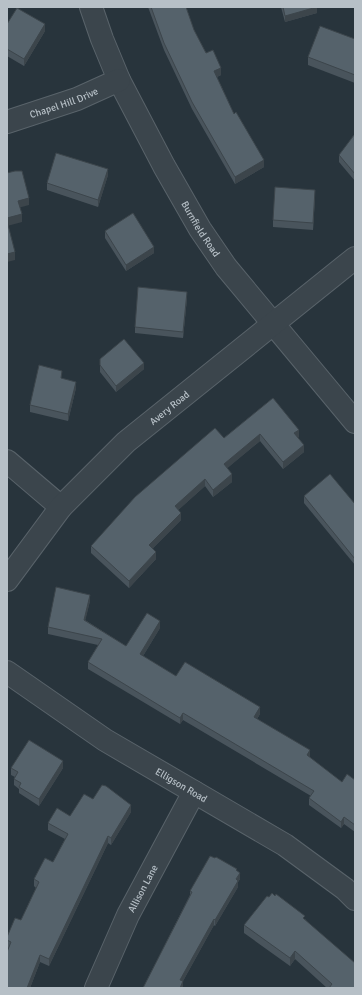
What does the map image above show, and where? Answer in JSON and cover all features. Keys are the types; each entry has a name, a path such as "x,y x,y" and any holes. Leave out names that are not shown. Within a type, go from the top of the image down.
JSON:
{"street":[{"name":"Burnfield Road","path":"91,7 102,40 119,80 164,166 200,229 226,267 355,422"},
{"name":"Chapel Hill Drive","path":"7,122 77,99 119,80"},
{"name":"Avery Road","path":"7,580 61,507 126,442 355,258"},
{"path":"7,461 61,507"},
{"name":"Elligson Road","path":"7,672 105,740 285,845 355,899"},
{"name":"Allison Lane","path":"96,988 128,915 194,792"}],"building":[{"path":"151,7 186,7 194,30 206,53 213,50 221,68 214,71 234,114 236,112 264,160 235,177 192,102 164,43"},
{"path":"283,7 317,7 285,16"},
{"path":"17,8 45,24 24,59 7,49 7,24"},
{"path":"320,26 355,39 355,75 308,57"},
{"path":"354,135 355,137 355,174 339,155"},
{"path":"56,153 108,169 98,200 47,183"},
{"path":"22,171 29,198 18,201 22,214 7,218 7,173"},
{"path":"275,187 315,190 313,223 273,220"},
{"path":"133,213 154,247 126,265 105,231"},
{"path":"7,221 15,252 7,254"},
{"path":"138,287 187,292 183,332 135,327"},
{"path":"124,339 144,363 116,386 100,365 100,359"},
{"path":"39,365 62,371 61,378 76,382 68,414 30,405"},
{"path":"273,398 299,430 294,433 304,445 283,462 260,434 224,464 232,474 213,490 205,479 175,506 181,513 149,545 156,552 129,581 91,546 135,497 215,428 224,438"},
{"path":"330,474 355,504 355,559 304,496"},
{"path":"56,587 90,595 84,620 126,646 147,613 160,621 140,654 176,676 185,662 260,707 254,717 310,750 307,755 342,782 347,774 355,780 355,825 344,817 341,822 309,798 314,791 183,713 180,718 88,662 102,639 48,627"},
{"path":"29,740 63,761 39,799 19,787 21,783 14,779 18,772 11,768"},
{"path":"102,785 106,786 131,805 111,838 108,836 49,959 40,955 27,988 7,988 7,952 11,942 7,940 7,937 15,918 21,920 39,882 34,879 45,858 53,862 68,834 48,823 57,808 70,816 84,794 93,799"},
{"path":"210,856 216,857 237,869 236,870 240,873 236,879 238,881 215,920 214,919 180,980 183,981 180,988 143,988 192,892 190,891"},
{"path":"272,893 275,896 276,894 305,916 303,918 355,963 355,988 329,988 332,984 295,951 290,958 244,925 267,896 269,897"}]}
